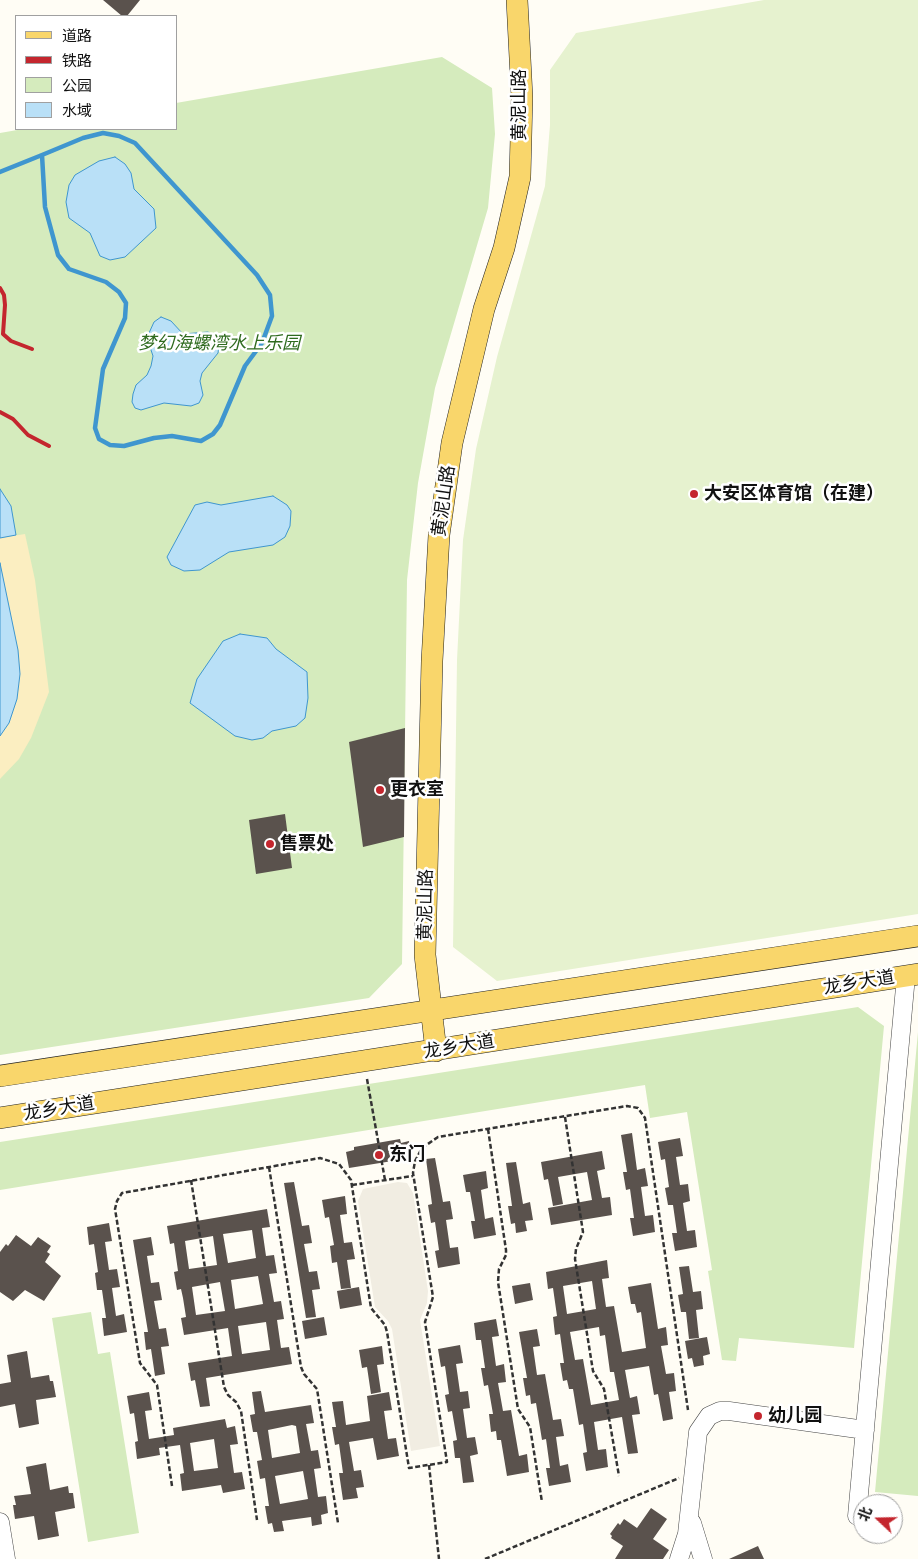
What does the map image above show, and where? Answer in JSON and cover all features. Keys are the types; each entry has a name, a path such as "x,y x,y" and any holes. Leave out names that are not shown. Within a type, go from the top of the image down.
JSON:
{"main road":[{"name":"黄泥山路","path":"436,1051 429,1010 425,955 432,661 439,535 454,434 484,310 504,248 520,177 522,96 516,0"},
{"path":"0,1076 918,936"},
{"name":"龙乡大道","path":"0,1118 912,975"}],"street":[{"path":"859,1494 912,975"},
{"path":"679,1559 687,1534 698,1432 709,1416 720,1411 865,1430"},
{"path":"691,1505 694,1535 703,1559"},
{"path":"0,1522 6,1559"}],"path":[{"path":"364,1062 385,1180"},
{"path":"172,1486 157,1385 140,1363 115,1209 119,1196 129,1190 327,1159 344,1169 352,1185 371,1308 374,1315 385,1325 387,1332 409,1468 447,1462 425,1322 433,1297 413,1176 414,1161 422,1148 438,1137 632,1106 638,1108 645,1118 688,1410"},
{"path":"565,1116 583,1232 576,1249 575,1259 593,1371 604,1389 619,1476"},
{"path":"488,1129 506,1250 505,1260 499,1269 498,1282 518,1409 530,1427 542,1502"},
{"path":"269,1167 301,1367 304,1374 317,1389 338,1523"},
{"path":"352,1185 413,1176"},
{"path":"191,1180 224,1387 241,1411 257,1520"},
{"path":"429,1465 439,1559"},
{"path":"485,1559 694,1472"}],"green space":[{"name":"大安区体育馆（在建）","path":"764,0 918,0 918,914 497,981 453,947 457,660 463,540 476,449 497,357 545,186 550,125 550,70 576,33"},
{"name":"梦幻海螺湾水上乐园","path":"442,57 492,88 495,134 488,208 435,388 418,483 407,580 402,964 369,998 0,1055 0,133 17,130 178,130 178,103"},
{"path":"858,1007 884,1026 854,1348 739,1338 736,1361 722,1360 708,1271 712,1270 687,1112 650,1118 645,1085 0,1190 0,1142"},
{"path":"918,1032 918,1496 875,1492"},
{"path":"91,1312 98,1354 110,1352 139,1533 88,1542 52,1318"}],"sand":[{"path":"25,534 35,580 49,692 31,738 19,759 0,779 0,736 9,723 17,699 18,650 0,563 0,538"}],"shaded area":[{"path":"398,1182 407,1183 413,1193 428,1291 427,1303 420,1320 440,1446 411,1451 392,1329 388,1321 375,1307 358,1201 363,1189"}],"water":[{"path":"115,157 125,164 131,173 134,189 154,209 156,228 125,257 110,260 100,256 90,233 69,218 66,202 69,185 75,175 99,161"},
{"path":"161,317 171,321 183,334 208,332 216,337 219,345 218,353 202,373 200,381 203,395 199,403 191,406 164,403 141,410 135,408 132,402 133,394 136,385 147,375 151,366 153,356 149,344 149,333 154,322"},
{"path":"0,489 11,506 16,535 0,538"},
{"path":"273,496 287,505 291,511 290,526 285,537 273,545 229,552 200,570 184,571 171,565 167,557 195,505 207,502 221,505"},
{"path":"0,563 18,650 20,674 17,699 9,723 0,736"},
{"path":"240,634 267,638 276,649 307,672 308,698 305,718 296,726 272,731 263,738 252,740 235,736 190,703 197,679 223,641"}],"building":[{"path":"103,0 140,0 128,15 121,15"},
{"name":"更衣室","path":"405,728 404,837 363,847 349,742"},
{"name":"售票处","path":"285,814 292,868 256,874 249,820"},
{"path":"632,1133 637,1170 645,1168 648,1186 641,1187 645,1216 653,1215 655,1232 633,1236 630,1218 634,1218 630,1189 626,1190 623,1172 627,1172 621,1135"},
{"path":"680,1138 683,1156 676,1157 680,1185 688,1184 690,1201 683,1203 687,1231 695,1230 697,1247 675,1251 672,1233 677,1233 673,1205 668,1205 665,1188 669,1187 665,1159 661,1160 658,1142"},
{"name":"东门","path":"400,1139 401,1143 409,1141 411,1158 349,1168 346,1152 354,1150 354,1147"},
{"path":"602,1151 605,1169 597,1171 602,1198 610,1197 612,1215 551,1225 548,1208 592,1200 587,1172 558,1177 563,1204 553,1206 548,1179 544,1180 541,1162"},
{"path":"435,1158 443,1202 450,1201 453,1219 446,1220 450,1248 458,1247 460,1264 438,1268 435,1251 439,1250 435,1222 431,1223 428,1205 432,1204 426,1159"},
{"path":"516,1162 523,1204 530,1202 533,1220 525,1221 527,1231 516,1233 515,1223 511,1224 508,1206 512,1206 506,1163"},
{"path":"486,1171 488,1188 481,1190 485,1219 493,1217 496,1235 474,1239 471,1221 475,1221 470,1192 466,1192 463,1175"},
{"path":"294,1182 302,1226 309,1225 312,1243 304,1244 309,1272 317,1271 320,1289 312,1290 316,1317 306,1318 284,1183"},
{"path":"345,1196 347,1214 340,1215 344,1243 352,1242 355,1259 347,1260 351,1288 341,1289 337,1262 332,1263 330,1246 334,1245 329,1217 325,1218 322,1200"},
{"path":"267,1209 270,1227 262,1228 266,1256 274,1255 277,1273 269,1274 274,1302 281,1301 284,1319 277,1320 281,1348 289,1347 292,1364 206,1378 210,1406 200,1407 195,1380 191,1381 188,1363 232,1356 228,1328 184,1335 181,1318 186,1317 181,1289 177,1290 174,1272 178,1271 174,1243 170,1244 167,1226","holes":["252,1230 256,1258 228,1263 223,1234","213,1236 217,1265 189,1269 185,1241","258,1276 263,1304 235,1309 231,1280","220,1282 225,1311 196,1315 192,1287","266,1322 270,1350 242,1354 238,1326"]},
{"path":"109,1223 112,1241 105,1242 109,1270 117,1269 120,1287 112,1288 116,1316 124,1314 127,1332 104,1336 102,1318 106,1318 102,1290 97,1290 95,1273 98,1272 94,1244 89,1245 87,1227"},
{"path":"16,1235 31,1246 38,1237 51,1246 47,1252 50,1254 45,1262 61,1276 44,1301 25,1290 13,1301 0,1292 0,1252 6,1244 8,1246"},
{"path":"151,1237 154,1255 147,1256 151,1283 159,1282 162,1300 154,1301 159,1329 166,1328 169,1346 161,1347 165,1374 155,1376 151,1349 146,1350 144,1332 148,1332 133,1240"},
{"path":"607,1260 609,1278 602,1279 606,1307 614,1306 622,1352 646,1348 641,1312 637,1313 635,1304 631,1304 628,1287 651,1283 658,1329 666,1327 668,1345 661,1346 666,1374 674,1373 676,1391 669,1392 673,1419 663,1421 658,1394 654,1395 649,1366 625,1370 630,1398 637,1396 640,1414 632,1415 638,1453 628,1454 622,1417 594,1422 598,1450 606,1449 608,1467 586,1471 583,1453 587,1452 583,1424 579,1425 573,1389 569,1389 567,1380 563,1381 560,1363 564,1363 560,1334 555,1335 553,1317 557,1316 553,1288 548,1289 546,1272","holes":["592,1281 596,1309 567,1314 563,1286","599,1327 600,1336 605,1335 610,1372 614,1372 619,1400 591,1405 583,1359 575,1360 570,1332"]},
{"path":"689,1266 693,1292 701,1291 703,1309 696,1310 699,1338 689,1339 686,1312 681,1312 678,1295 683,1294 679,1267"},
{"path":"530,1283 533,1300 515,1304 512,1286"},
{"path":"359,1287 362,1305 340,1309 337,1291"},
{"path":"324,1317 327,1335 305,1339 302,1321"},
{"path":"496,1319 499,1336 492,1337 496,1366 504,1364 506,1382 498,1383 503,1411 511,1410 519,1456 527,1454 529,1472 507,1476 501,1440 497,1440 496,1431 491,1432 489,1414 493,1414 488,1385 484,1386 481,1368 485,1368 481,1340 476,1340 474,1323"},
{"path":"537,1329 540,1346 533,1347 537,1375 545,1374 553,1420 561,1419 564,1436 556,1437 560,1466 568,1464 571,1482 549,1486 546,1468 550,1468 546,1439 542,1440 536,1403 531,1404 530,1395 526,1396 523,1378 527,1378 519,1332"},
{"path":"707,1337 710,1354 703,1356 704,1365 694,1367 692,1358 688,1359 685,1341"},
{"path":"460,1345 463,1363 456,1364 460,1392 468,1391 470,1408 463,1409 467,1438 475,1437 478,1454 470,1456 474,1482 463,1483 460,1458 455,1458 453,1441 457,1440 452,1411 448,1412 445,1395 449,1394 445,1366 441,1367 438,1349"},
{"path":"382,1346 384,1364 377,1365 381,1392 371,1394 367,1367 362,1368 359,1350"},
{"path":"27,1351 31,1378 49,1375 50,1381 53,1381 56,1397 36,1400 39,1424 19,1428 15,1404 0,1407 0,1384 11,1382 7,1355"},
{"path":"261,1391 265,1412 311,1405 314,1423 306,1424 311,1451 318,1450 321,1468 314,1469 318,1497 326,1496 328,1513 321,1515 322,1524 312,1526 311,1517 282,1521 284,1531 274,1532 272,1523 268,1524 265,1506 269,1506 265,1478 260,1479 257,1461 262,1460 257,1432 253,1432 250,1415 255,1414 252,1392","holes":["292,1425 296,1426 300,1453 272,1458 268,1430","303,1471 308,1499 280,1504 275,1476"]},
{"path":"149,1392 152,1410 145,1411 149,1439 174,1435 173,1428 225,1419 227,1428 235,1426 238,1444 230,1445 234,1473 242,1472 245,1489 223,1493 221,1485 182,1491 180,1474 184,1473 180,1445 159,1448 160,1455 137,1459 135,1442 138,1441 134,1413 130,1414 127,1396","holes":["214,1439 218,1468 194,1471 190,1443"]},
{"path":"389,1392 392,1410 384,1411 388,1439 396,1438 399,1456 377,1460 373,1438 349,1442 354,1471 361,1470 364,1487 356,1488 358,1498 343,1500 339,1473 343,1473 339,1444 335,1445 332,1427 336,1427 332,1402 343,1401 346,1425 370,1421 367,1396"},
{"path":"46,1463 50,1490 68,1486 69,1493 73,1493 75,1508 55,1512 59,1536 38,1540 34,1516 15,1519 13,1505 16,1505 14,1496 31,1494 26,1467"},
{"path":"651,1508 667,1519 653,1539 669,1550 663,1559 615,1559 623,1546 611,1538 610,1534 618,1523 620,1525 624,1519 637,1528"},
{"path":"758,1546 764,1559 729,1559"}],"waterway":[{"path":"0,172 83,138 103,133 119,136 135,143 257,275 270,295 272,316 262,343 245,366 220,425 213,434 201,441 172,436 154,438 124,446 110,445 99,439 95,428 103,369 125,318 126,303 119,292 106,282 69,269 58,255 45,207 42,155"}],"railway":[{"path":"0,288 4,295 5,305 3,334 11,341 32,349"},
{"path":"0,412 13,419 28,435 49,446"}],"place":[{"name":"大安区体育馆（在建）","path":"694,494"},
{"name":"更衣室","path":"380,790"},
{"name":"售票处","path":"270,844"},
{"name":"东门","path":"379,1155"},
{"name":"幼儿园","path":"758,1416"}]}
